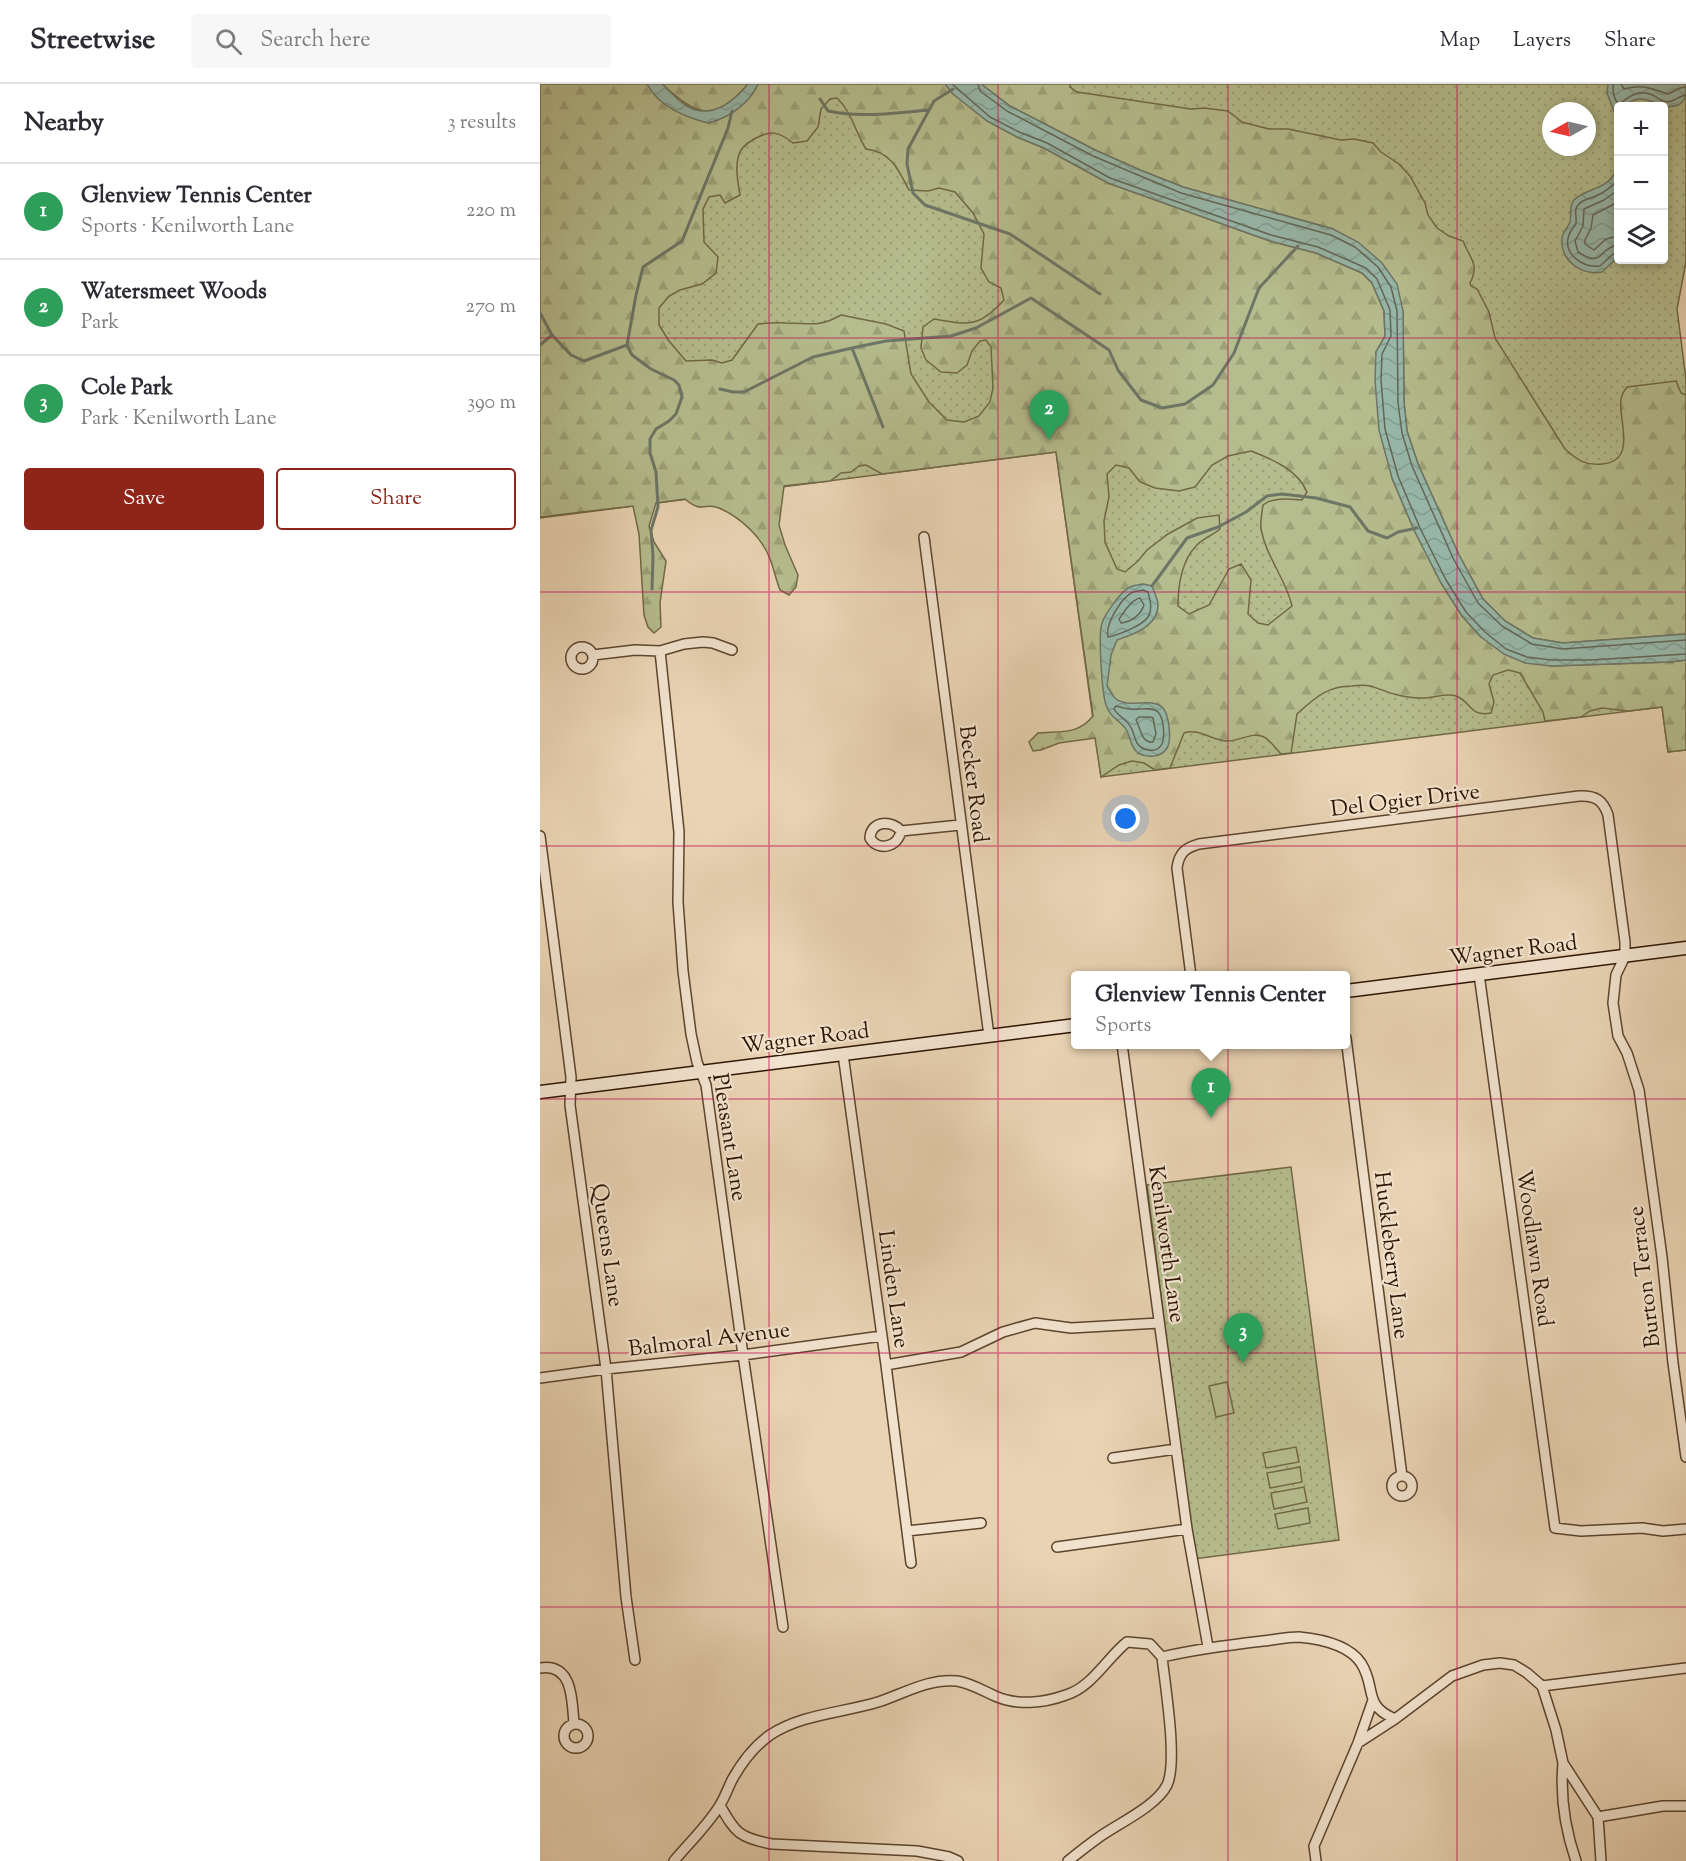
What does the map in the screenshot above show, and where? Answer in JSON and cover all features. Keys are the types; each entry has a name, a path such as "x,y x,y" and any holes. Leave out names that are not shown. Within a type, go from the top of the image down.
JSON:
{"street":[{"name":"Becker Road","path":"924,537 989,1036"},
{"path":"593,655 635,650 660,651 684,644 704,642 732,650"},
{"name":"Pleasant Lane","path":"660,651 679,832 678,912 683,971 691,1034 697,1062 706,1085 783,1627"},
{"name":"Del Ogier Drive","path":"1190,971 1177,868 1180,854 1191,847 1199,844 1589,796 1600,801 1605,806 1608,815 1625,956"},
{"path":"901,831 960,825"},
{"name":"Queens Lane","path":"540,836 571,1077 570,1105 606,1369 626,1597 635,1660"},
{"name":"Wagner Road","path":"1350,990 1686,948"},
{"name":"Burton Terrace","path":"1625,956 1616,975 1614,1003 1618,1036 1627,1053 1639,1090 1686,1456"},
{"name":"Woodlawn Road","path":"1479,974 1555,1528 1581,1531 1642,1528 1663,1531 1686,1528"},
{"name":"Wagner Road","path":"540,1092 1071,1026"},
{"name":"Kenilworth Lane","path":"1123,1049 1187,1529 1208,1647"},
{"name":"Huckleberry Lane","path":"1347,1049 1402,1476"},
{"name":"Linden Lane","path":"843,1054 911,1563"},
{"path":"886,1365 962,1352 1003,1332 1035,1323 1071,1328 1159,1323"},
{"name":"Balmoral Avenue","path":"540,1378 743,1355 882,1336"},
{"path":"1113,1458 1176,1449"},
{"path":"907,1531 981,1522"},
{"path":"1057,1547 1187,1529"},
{"path":"1162,1657 1208,1647 1298,1637 1335,1644 1350,1652 1361,1664 1378,1710 1395,1719"},
{"path":"674,1861 720,1805 749,1752 770,1736 795,1722 878,1702 908,1690 939,1682 957,1681 977,1687 997,1697 1016,1701 1048,1700 1069,1695 1095,1676 1114,1652 1127,1642 1150,1644 1162,1657 1171,1747 1171,1770 1167,1785 1150,1804 1068,1861"},
{"path":"1358,1743 1395,1719 1452,1676 1483,1665 1500,1663 1514,1665 1542,1686 1557,1730 1563,1763 1562,1802 1576,1861"},
{"path":"544,1667 557,1670 564,1675 569,1685 574,1724"},
{"path":"1542,1686 1686,1668"},
{"path":"1316,1861 1314,1846 1358,1743 1373,1700"},
{"path":"1563,1763 1598,1817 1601,1861"},
{"path":"720,1805 732,1826 750,1840 772,1844 917,1851 958,1861"},
{"path":"1598,1817 1664,1806 1686,1806"}],"green space":[{"path":"540,84 1686,84 1686,262 1677,309 1686,379 1686,750 1668,752 1662,707 1101,777 1056,452 540,518"},
{"path":"540,84 647,84 651,90 716,121 745,101 755,91 758,84 945,84 953,94 1017,137 1044,148 1108,183 1270,241 1316,253 1362,273 1372,283 1384,311 1385,336 1376,352 1392,478 1414,530 1441,583 1462,616 1481,637 1551,666 1686,660 1686,750 1668,752 1662,707 1628,711 1602,708 1590,711 1581,717 1545,721 1543,712 1520,673 1508,670 1493,675 1489,684 1494,702 1491,713 1484,714 1474,711 1461,699 1452,695 1413,698 1364,685 1335,688 1316,698 1297,714 1291,753 1281,754 1260,735 1226,741 1189,732 1184,733 1170,768 1155,770 1144,763 1132,761 1119,765 1101,777 1095,738 1059,743 1033,751 1029,742 1038,733 1075,729 1093,716 1056,452 882,474 866,465 859,466 851,472 841,473 830,481 784,486 779,525 798,575 796,587 789,595 780,590 762,543 735,517 719,508 696,506 685,499 656,503 649,526 654,542 666,561 660,603 661,627 654,633 648,627 644,615 639,534 633,506 540,517","holes":["837,98 850,116 866,149 888,158 909,190 928,191 939,188 955,192 973,213 984,234 981,268 989,282 1001,288 1004,300 980,320 964,323 934,319 923,327 921,348 926,360 941,372 957,373 967,365 972,351 980,341 986,340 991,347 993,388 990,402 979,416 964,422 947,420 929,402 911,374 904,331 886,324 841,315 820,323 758,324 732,360 722,363 712,360 686,361 659,325 659,308 669,296 680,290 702,284 716,273 718,257 704,242 703,209 709,197 720,195 725,203 740,195 737,168 742,148 754,139 770,133 779,134 793,143 807,141 818,127 821,109 830,99","1251,451 1291,471 1307,492 1302,500 1281,499 1267,502 1263,505 1261,517 1264,539 1292,606 1268,625 1258,623 1248,614 1251,580 1241,564 1229,569 1209,605 1189,614 1178,606 1180,582 1187,559 1198,544 1220,529 1219,515 1197,518 1168,534 1147,550 1125,572 1117,569 1105,542 1104,521 1109,497 1107,474 1116,465 1129,468 1140,482 1155,488 1179,491 1195,487 1212,465 1228,456"]},
{"path":"662,84 748,84 725,105 715,110 705,111 685,103"},
{"path":"981,84 1070,84 1070,87 1077,92 1191,109 1228,111 1242,122 1269,129 1288,129 1341,140 1354,139 1373,143 1410,176 1425,203 1428,215 1437,228 1463,241 1474,266 1470,283 1477,289 1489,312 1495,338 1569,453 1591,464 1613,461 1620,456 1624,438 1621,398 1627,387 1676,381 1681,393 1686,395 1686,634 1563,643 1533,638 1505,621 1483,599 1459,555 1418,464 1407,431 1404,402 1403,311 1333,229 1183,187 1140,170 1095,150 1010,106"},
{"path":"1291,1167 1339,1540 1194,1559 1147,1185"},
{"path":"1227,1382 1234,1413 1216,1417 1209,1386"},
{"path":"1296,1447 1299,1462 1266,1468 1263,1453"},
{"path":"1300,1467 1302,1482 1270,1488 1267,1473"},
{"path":"1304,1487 1307,1502 1274,1509 1271,1493"},
{"path":"1308,1508 1310,1523 1278,1529 1275,1514"}],"water":[{"path":"647,84 662,84 684,104 696,110 705,111 728,103 748,84 758,84 738,109 723,118 708,123 673,110 658,99"},
{"path":"945,84 981,84 1010,106 1095,150 1140,170 1183,187 1333,229 1358,242 1382,263 1397,284 1403,311 1404,402 1407,431 1418,464 1459,555 1483,599 1505,621 1533,638 1563,643 1686,634 1686,660 1551,666 1525,663 1504,654 1481,637 1462,616 1441,583 1414,530 1392,478 1379,430 1375,380 1376,352 1385,336 1384,311 1372,283 1362,273 1316,253 1270,241 1108,183 1044,148 987,121 953,94"},
{"path":"1608,84 1686,84 1686,94 1681,103 1668,107 1668,102 1640,99 1630,102 1614,102 1614,111 1607,93"},
{"path":"1614,174 1614,261 1602,272 1594,273 1573,265 1564,253 1562,238 1570,222 1574,200 1605,184"},
{"path":"1143,584 1152,586 1158,603 1157,612 1150,624 1117,640 1111,655 1107,686 1114,697 1120,701 1152,703 1163,708 1170,734 1169,744 1161,754 1154,756 1142,755 1135,751 1126,729 1108,710 1101,664 1100,639 1104,619 1126,589"}],"waterway":[{"path":"953,89 934,101 908,149 907,164 913,193 925,205 1010,234 1100,294"},
{"path":"820,99 828,111 840,113 878,114 929,110"},
{"path":"652,589 651,530 658,507 656,472 650,453 650,439 656,429 676,414 682,397 679,385 674,380 651,369 632,355 627,345 643,267 682,241 728,128 732,111"},
{"path":"883,427 852,348 886,341 951,336 976,328 1031,298 1109,350 1118,370 1141,400 1162,408 1185,404 1213,385 1234,353 1259,288 1298,246"},
{"path":"540,313 552,335 571,355 584,361 627,345"},
{"path":"540,345 552,335"},
{"path":"720,389 744,392 813,357 852,348"},
{"path":"1152,586 1187,538 1218,527 1246,512 1267,496 1282,494 1316,498 1350,507 1368,531 1387,538 1398,532 1417,528"}],"place":[{"name":"Watersmeet Woods","path":"1049,440"},
{"name":"Glenview Tennis Center","path":"1211,1118"},
{"name":"Cole Park","path":"1243,1363"}]}
